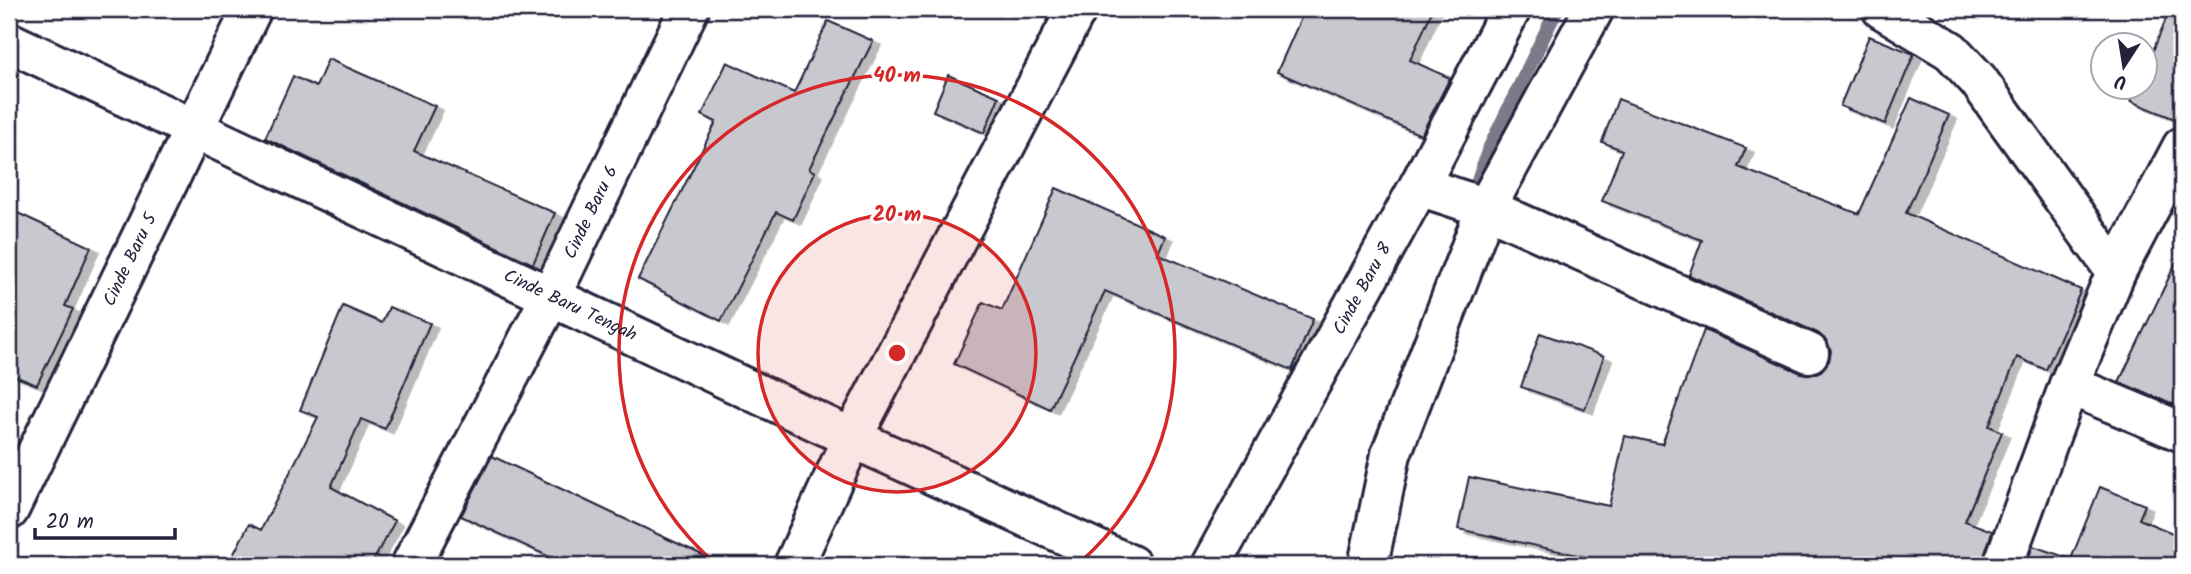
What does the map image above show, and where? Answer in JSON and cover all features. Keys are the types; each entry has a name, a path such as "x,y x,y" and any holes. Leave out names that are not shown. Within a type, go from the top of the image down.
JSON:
{"street":[{"name":"Cinde Baru 5","path":"9,510 252,9"},
{"name":"Cinde Baru 6","path":"411,565 551,296 689,9"},
{"path":"794,565 852,438 1077,9"},
{"name":"Cinde Baru 8","path":"1211,565 1456,198 1511,9"},
{"path":"1368,565 1376,516 1391,454 1409,401 1456,198 1594,9"},
{"path":"1882,9 1951,51 1978,80 2116,272"},
{"name":"Cinde Baru Tengah","path":"9,42 852,438 1131,565"},
{"path":"2003,565 2069,385 2116,272 2182,147"},
{"path":"1456,198 1809,353"},
{"path":"2069,385 2182,432"}],"building":[{"path":"1305,9 1433,9 1410,60 1450,78 1421,135 1277,72"},
{"path":"2170,9 2182,9 2182,122 2133,102 2160,102 2160,34"},
{"path":"828,21 873,41 809,169 815,172 793,220 776,212 721,321 638,279 716,122 702,115 727,62 794,93"},
{"path":"1869,36 1914,54 1885,124 1840,106"},
{"path":"328,59 435,106 414,151 555,213 533,264 265,138 293,76 316,87"},
{"path":"948,75 999,97 984,133 933,111"},
{"path":"1911,98 1949,115 1906,213 2081,290 2046,370 2017,357 1989,426 2002,432 1965,521 1992,531 1982,565 1595,565 1596,559 1458,529 1469,477 1609,506 1625,436 1662,444 1704,330 1801,373 1811,375 1821,371 1829,361 1831,351 1827,341 1818,333 1689,275 1702,240 1602,201 1622,150 1602,142 1618,99 1746,148 1738,167 1859,214"},
{"path":"1056,188 1165,236 1158,254 1313,319 1292,370 1105,291 1050,409 954,364 983,302 1002,310"},
{"path":"9,209 91,247 65,306 73,309 37,385 9,374"},
{"path":"2182,250 2182,408 2119,382"},
{"path":"343,306 382,323 389,307 430,323 385,429 361,419 331,487 395,521 371,565 228,565 249,524 261,530 318,417 300,410"},
{"path":"1540,333 1604,356 1585,409 1521,387"},
{"path":"492,456 724,565 567,565 461,516"},
{"path":"2100,487 2145,505 2139,519 2182,537 2182,565 2026,565 2033,546 2071,559"}],"waterway":[{"path":"1471,202 1488,151 1557,9"}]}
